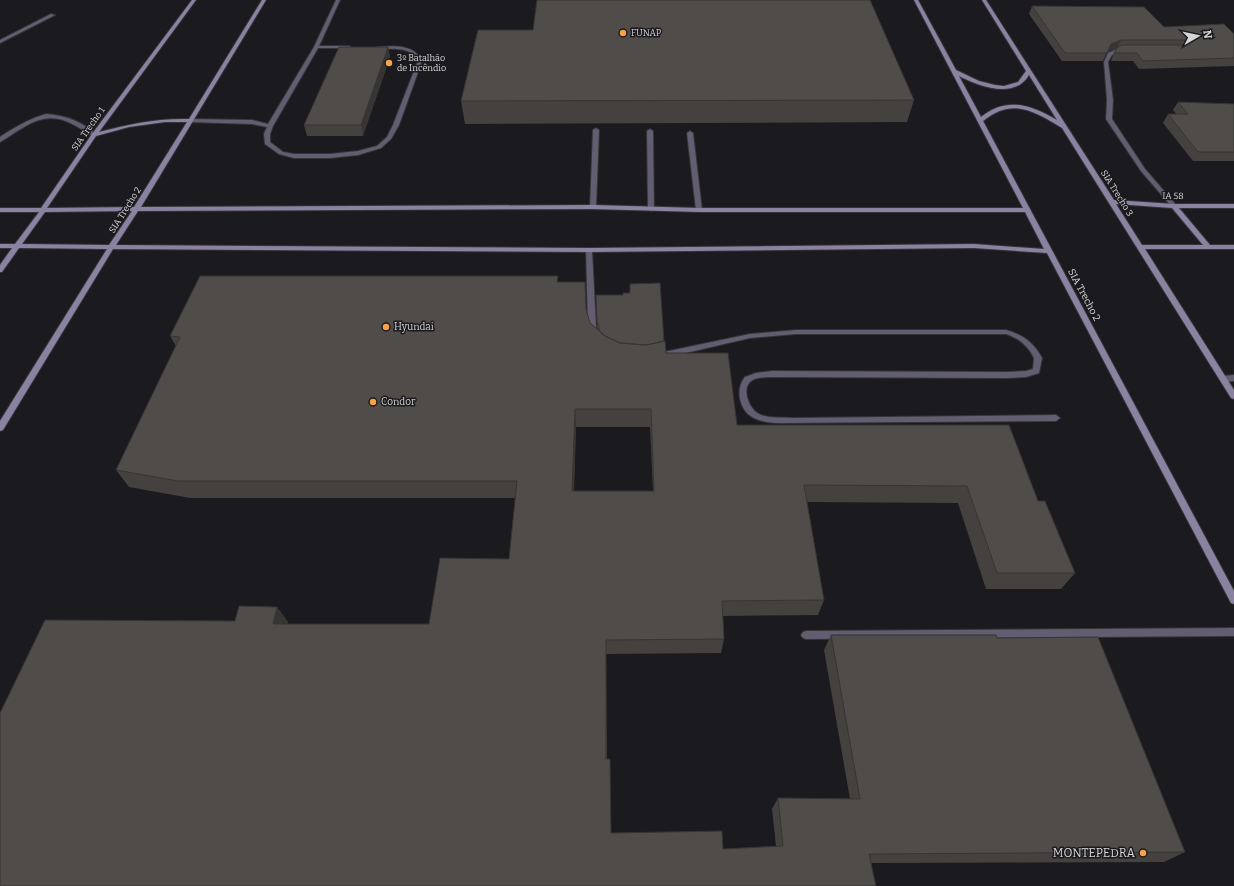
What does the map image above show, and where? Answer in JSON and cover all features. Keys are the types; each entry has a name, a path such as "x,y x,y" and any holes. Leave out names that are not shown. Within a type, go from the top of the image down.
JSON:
{"main road":[{"name":"SIA Trecho 1","path":"0,270 94,135 194,0"},
{"name":"SIA Trecho 2","path":"0,428 136,210 264,0"},
{"name":"SIA Trecho 2","path":"916,0 1234,600"},
{"name":"SIA Trecho 3","path":"984,0 1142,247 1234,396"},
{"path":"954,70 966,79 979,84 1000,87 1021,82 1029,70"},
{"path":"980,120 988,112 998,108 1020,107 1033,110 1046,116 1067,129"},
{"path":"94,135 139,123 164,120 190,121"},
{"name":"IA 58","path":"1113,202 1174,206 1234,206"},
{"path":"1174,206 1208,247"},
{"path":"0,210 593,207 699,210 1028,210"},
{"path":"0,246 589,250 974,246 1049,250"},
{"path":"1142,247 1234,247"}],"lane":[{"path":"338,0 316,47 270,126 267,134 267,143 281,153 294,156 330,156 358,153 379,147 389,138 396,125 420,61 419,56 412,50 398,48 370,48"},
{"path":"0,42 53,16"},
{"path":"316,47 356,48"},
{"path":"1131,50 1117,50 1110,54 1106,62 1110,100 1108,119 1143,170 1174,206"},
{"path":"0,140 22,124 51,115 71,119 94,135"},
{"path":"190,121 252,122 270,126"},
{"path":"593,207 596,130"},
{"path":"650,131 650,209"},
{"path":"690,133 699,210"},
{"path":"589,250 592,327 596,340"},
{"path":"660,356 750,336 796,332 1006,332 1018,335 1033,348 1038,358 1036,371 1026,374 1007,375 772,374 749,378 743,385 745,403 755,416 768,419 793,421 1056,418"},
{"path":"1223,378 1234,378"},
{"path":"806,635 1234,632"}],"building":[{"path":"537,0 870,0 914,100 461,101 478,30 533,30"},
{"path":"1032,6 1144,7 1164,27 1224,24 1234,34 1234,58 1143,61 1137,53 1114,53 1117,48 1122,45 1186,45 1190,42 1186,40 1121,40 1111,44 1107,53 1065,53"},
{"path":"339,47 388,47 361,125 304,125"},
{"path":"1178,102 1234,104 1234,152 1198,152 1168,114 1188,114"},
{"path":"200,276 558,276 557,282 585,282 586,309 590,323 605,336 620,343 646,345 665,341 666,353 728,353 737,425 1009,425 1038,501 1045,501 1075,573 997,573 967,486 804,485 824,600 722,601 724,639 606,640 606,759 610,759 611,833 722,831 723,849 783,846 778,798 860,799 831,635 996,635 997,638 1098,637 1185,852 869,854 876,886 0,886 0,713 45,620 235,621 239,606 277,607 273,624 429,624 440,558 509,559 517,481 178,481 116,470 180,337 170,336","holes":["575,409 651,409 654,491 572,491"]},
{"path":"660,283 664,341 646,345 620,343 600,332 597,321 596,295 623,295 623,293 630,293 630,284"}],"place":[{"name":"FUNAP","path":"623,33"},
{"name":"3º Batalhão de Incêndio","path":"389,63"},
{"name":"Hyundai","path":"386,327"},
{"name":"Condor","path":"373,402"},
{"name":"MONTEPEDRA","path":"1143,853"}]}
